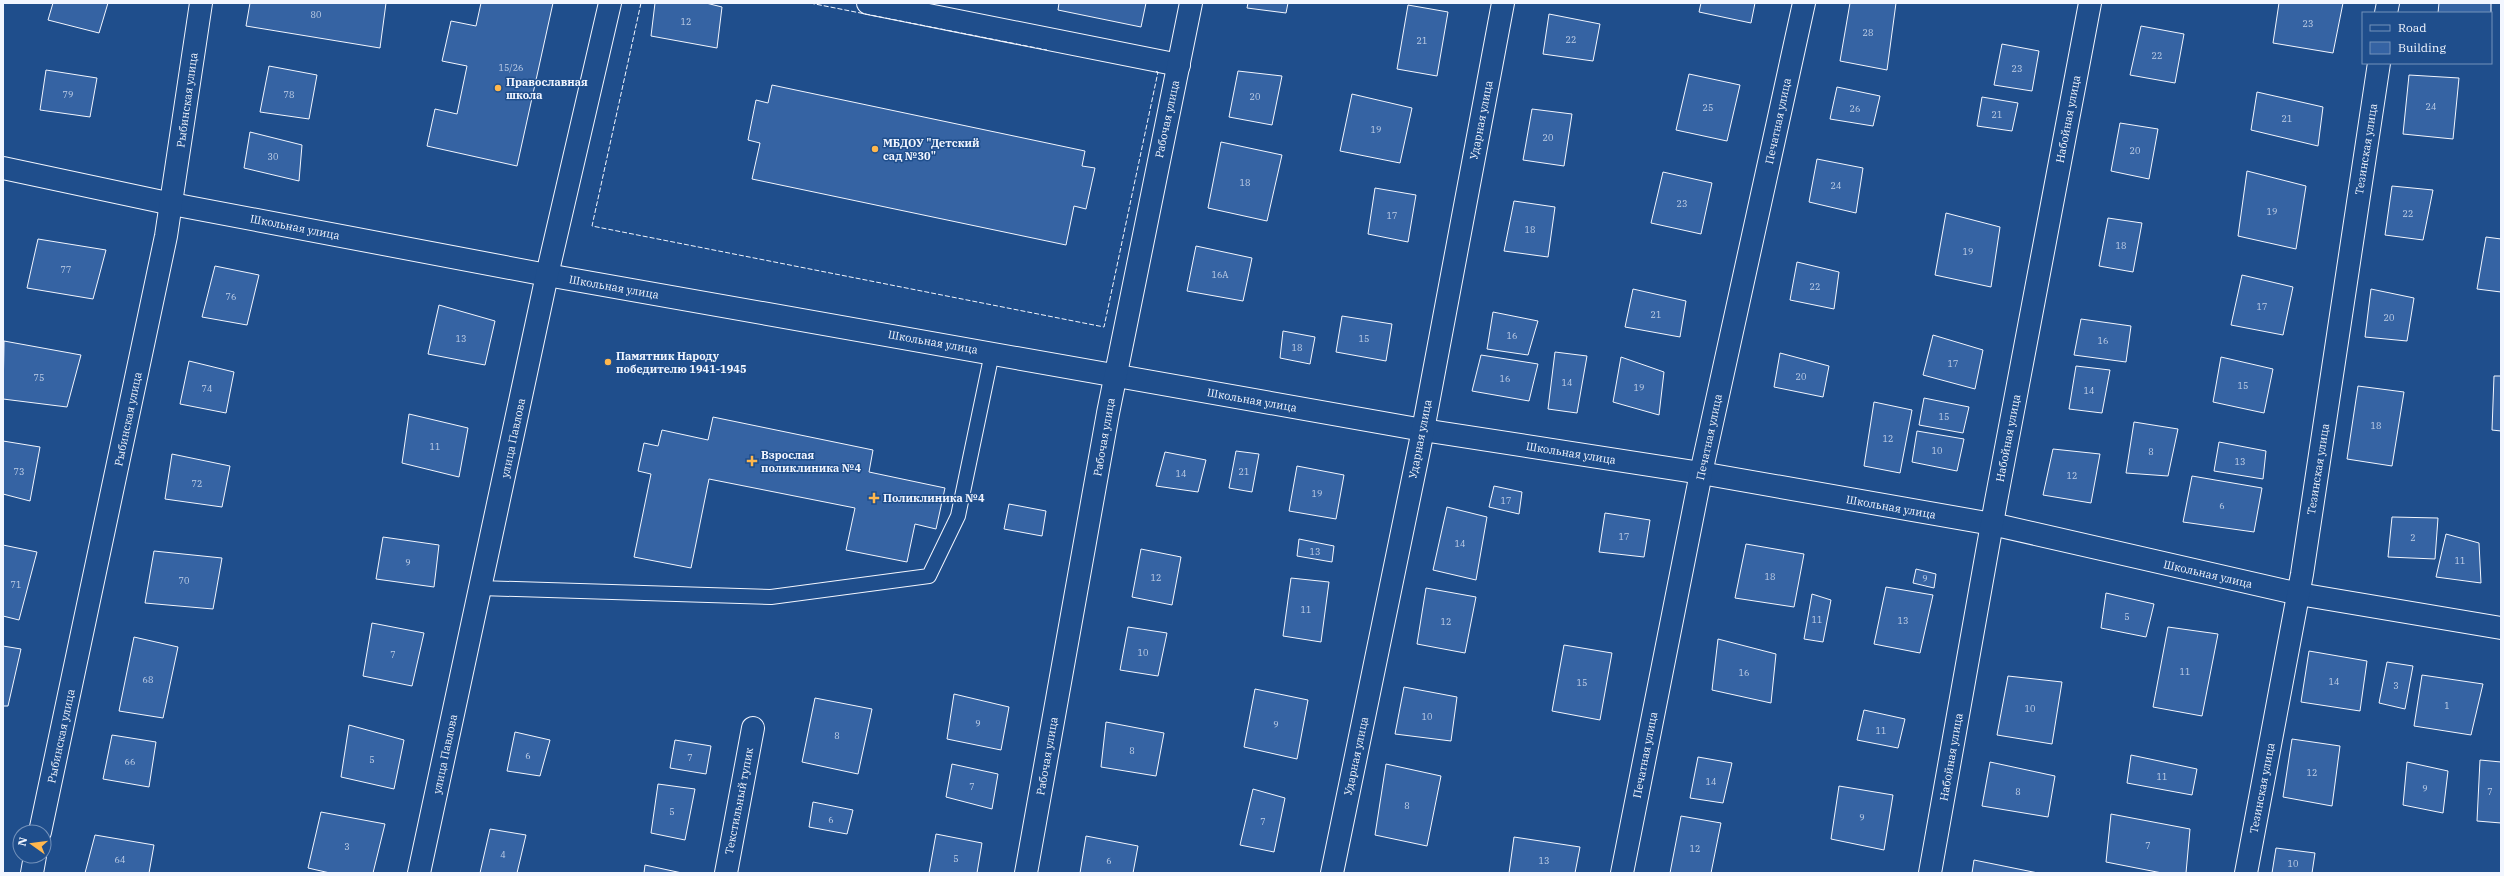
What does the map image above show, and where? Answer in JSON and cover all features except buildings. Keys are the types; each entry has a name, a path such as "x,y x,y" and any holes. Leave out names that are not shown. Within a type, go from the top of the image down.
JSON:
{"street":[{"name":"Рыбинская улица","path":"42,824 172,204 201,3"},
{"name":"улица Павлова","path":"419,873 547,275 610,3"},
{"name":"Рабочая улица","path":"1026,873 1115,376 1191,3"},
{"name":"Ударная улица","path":"1332,873 1423,430 1503,3"},
{"name":"Печатная улица","path":"1622,873 1701,473 1804,3"},
{"name":"Набойная улица","path":"1930,873 1992,524 2090,3"},
{"path":"881,4 1178,65"},
{"name":"Тезинская улица","path":"2246,873 2298,594 2379,64"},
{"name":"Школьная улица","path":"3,168 172,204 547,275 1423,430 1701,473 1992,524 2298,594 2501,628"},
{"name":"Текстильный тупик","path":"726,873 753,728"}],"lane":[{"path":"480,588 771,597 929,576 958,516 992,353"}],"fence":[{"path":"641,3 592,226 1104,327 1158,72 1155,71"},
{"path":"810,3 1047,50"}],"place":[{"name":"Православная школа","path":"498,88"},
{"name":"МБДОУ \"Детский сад №30\"","path":"875,149"},
{"name":"Памятник Народу победителю 1941-1945","path":"608,362"},
{"name":"Взрослая поликлиника №4","path":"752,461"},
{"name":"Поликлиника №4","path":"874,498"}]}
